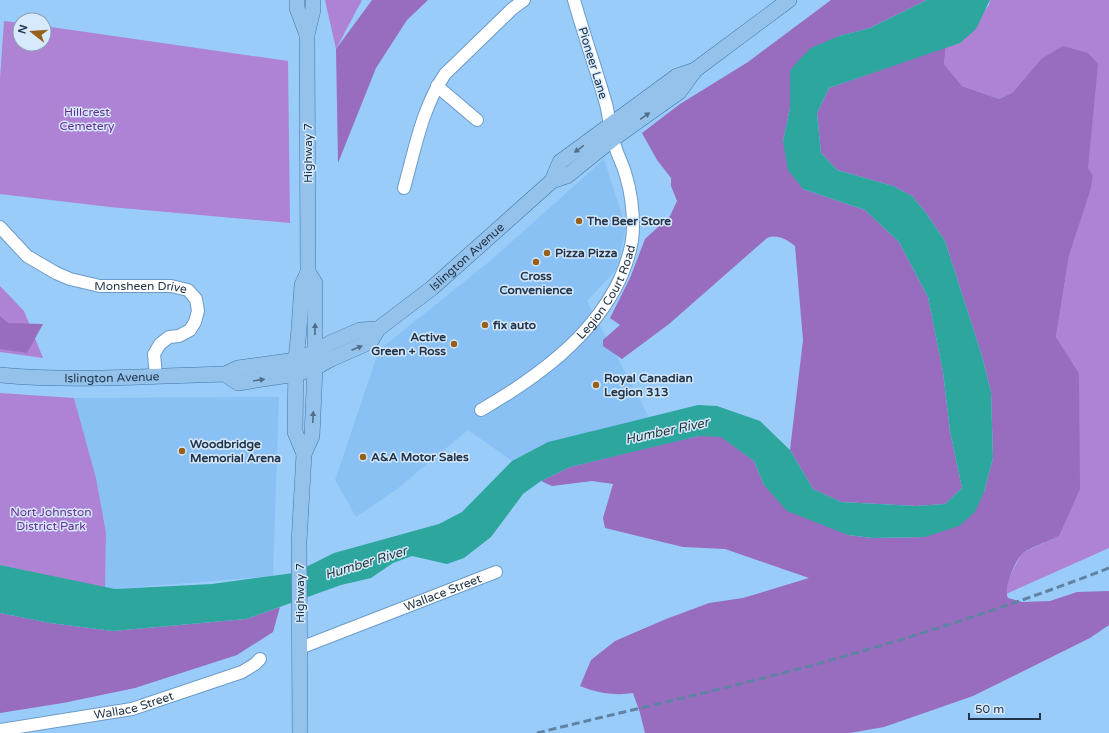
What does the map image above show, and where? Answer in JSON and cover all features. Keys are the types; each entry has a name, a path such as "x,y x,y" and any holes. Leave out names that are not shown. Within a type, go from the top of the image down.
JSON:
{"main road":[{"name":"Highway 7","path":"297,0 297,8 307,35"},
{"name":"Highway 7","path":"304,454 295,432 296,367 302,285 308,272 307,35 313,10 313,0"},
{"name":"Islington Avenue","path":"0,375 30,378 87,379 225,374 238,368 315,368 331,359 370,342 378,329 432,288 552,182 567,176 612,132 676,76 695,70 789,0"},
{"name":"Highway 7","path":"300,733 299,543 304,454 312,436 315,368 315,283 308,272"},
{"name":"Islington Avenue","path":"296,367 315,352 360,330 378,329"}],"street":[{"path":"404,188 427,106 437,86 445,74 462,57 512,9 524,0"},
{"name":"Pioneer Lane","path":"574,0 606,104 612,132"},
{"path":"437,86 477,120"},
{"name":"Legion Court Road","path":"481,410 511,392 580,338 600,313 615,290 629,256 633,229 630,193 626,176 619,160 612,132"},
{"name":"Monsheen Drive","path":"0,227 13,243 27,256 50,271 70,279 100,286 171,286 188,290 196,299 198,311 195,322 190,330 179,336 169,337 160,344 154,354 156,376"},
{"name":"Wallace Street","path":"300,648 496,572"},
{"name":"Wallace Street","path":"0,730 132,709 242,672 260,659"}],"shaded area":[{"path":"372,0 428,0 407,20 376,68 338,163 336,49"},
{"path":"831,0 927,0 870,28 839,36 790,71 790,108 783,141 803,189 865,210 899,242 928,297 943,372 950,431 962,488 945,504 916,506 841,502 813,489 790,450 803,340 795,246 785,239 778,237 767,238 669,324 622,359 603,346 603,340 620,325 610,318 630,278 645,239 670,216 677,201 671,186 671,178 657,160 642,133 680,104 748,62"},
{"path":"1063,46 1088,53 1098,64 1088,168 1093,176 1091,189 1069,256 1056,337 1079,373 1080,489 1059,536 1024,552 1019,558 1008,582 1007,594 1008,598 1022,602 1050,601 1077,592 1109,591 1109,625 1090,638 973,696 884,727 850,733 645,733 633,693 606,693 580,686 591,660 615,641 666,619 709,603 743,598 809,578 725,549 683,547 605,528 603,518 613,484 592,481 552,486 541,481 570,467 699,436 721,436 754,461 764,485 848,535 872,538 925,537 984,492 993,458 991,392 982,356 945,241 926,213 912,196 893,186 837,170 821,153 817,113 829,88 946,47 944,64 962,86 999,99 1013,92 1041,59"},
{"path":"604,159 626,227 617,269 587,301 649,417 548,442 512,461 468,430 397,489 356,517 335,480 379,350 490,261"},
{"path":"0,316 8,323 43,324 27,353 0,349"},
{"path":"279,397 273,576 115,589 105,588 106,533 96,478 74,398"},
{"path":"280,607 273,632 237,655 135,688 63,703 0,713 0,613 50,623 113,631 246,619"}],"green space":[{"path":"325,0 362,0 336,49"},
{"path":"990,0 1109,0 1109,548 1006,594 1008,579 1022,553 1059,536 1079,373 1056,337 1069,256 1091,189 1093,176 1087,168 1041,59 1013,92 999,99 962,86 944,64 946,47 960,43 989,5"},
{"name":"Hillcrest Cemetery","path":"4,21 12,22 12,52 52,52 52,27 288,61 290,223 110,207 0,194 0,78"},
{"path":"0,286 24,311 43,358 0,352"},
{"name":"Nort Johnston District Park","path":"0,393 74,398 96,478 106,533 105,588 0,565"}],"water":[{"name":"Humber River","path":"927,0 990,0 976,29 960,43 829,88 817,113 821,153 837,170 893,186 912,196 926,213 945,241 982,356 991,392 993,458 984,492 975,512 959,526 925,537 872,538 848,535 787,511 764,485 754,461 721,437 699,436 570,467 541,481 523,494 491,537 464,558 447,564 412,556 393,563 371,578 341,585 246,619 113,631 50,623 0,613 0,565 115,589 212,584 294,573 334,553 439,524 462,512 512,461 548,442 698,405 717,406 760,421 790,450 813,489 841,502 916,506 945,504 962,488 950,431 943,372 928,297 899,242 865,210 803,189 788,170 783,141 790,108 790,71 811,48 839,36 870,28"}],"railway":[{"path":"537,733 825,662 988,612 1109,568"}],"place":[{"name":"The Beer Store","path":"579,221"},
{"name":"Pizza Pizza","path":"547,253"},
{"name":"Cross Convenience","path":"536,262"},
{"name":"fix auto","path":"485,325"},
{"name":"Active Green + Ross","path":"454,344"},
{"name":"Royal Canadian Legion 313","path":"596,385"},
{"name":"Woodbridge Memorial Arena","path":"182,451"},
{"name":"A&A Motor Sales","path":"363,457"}]}
